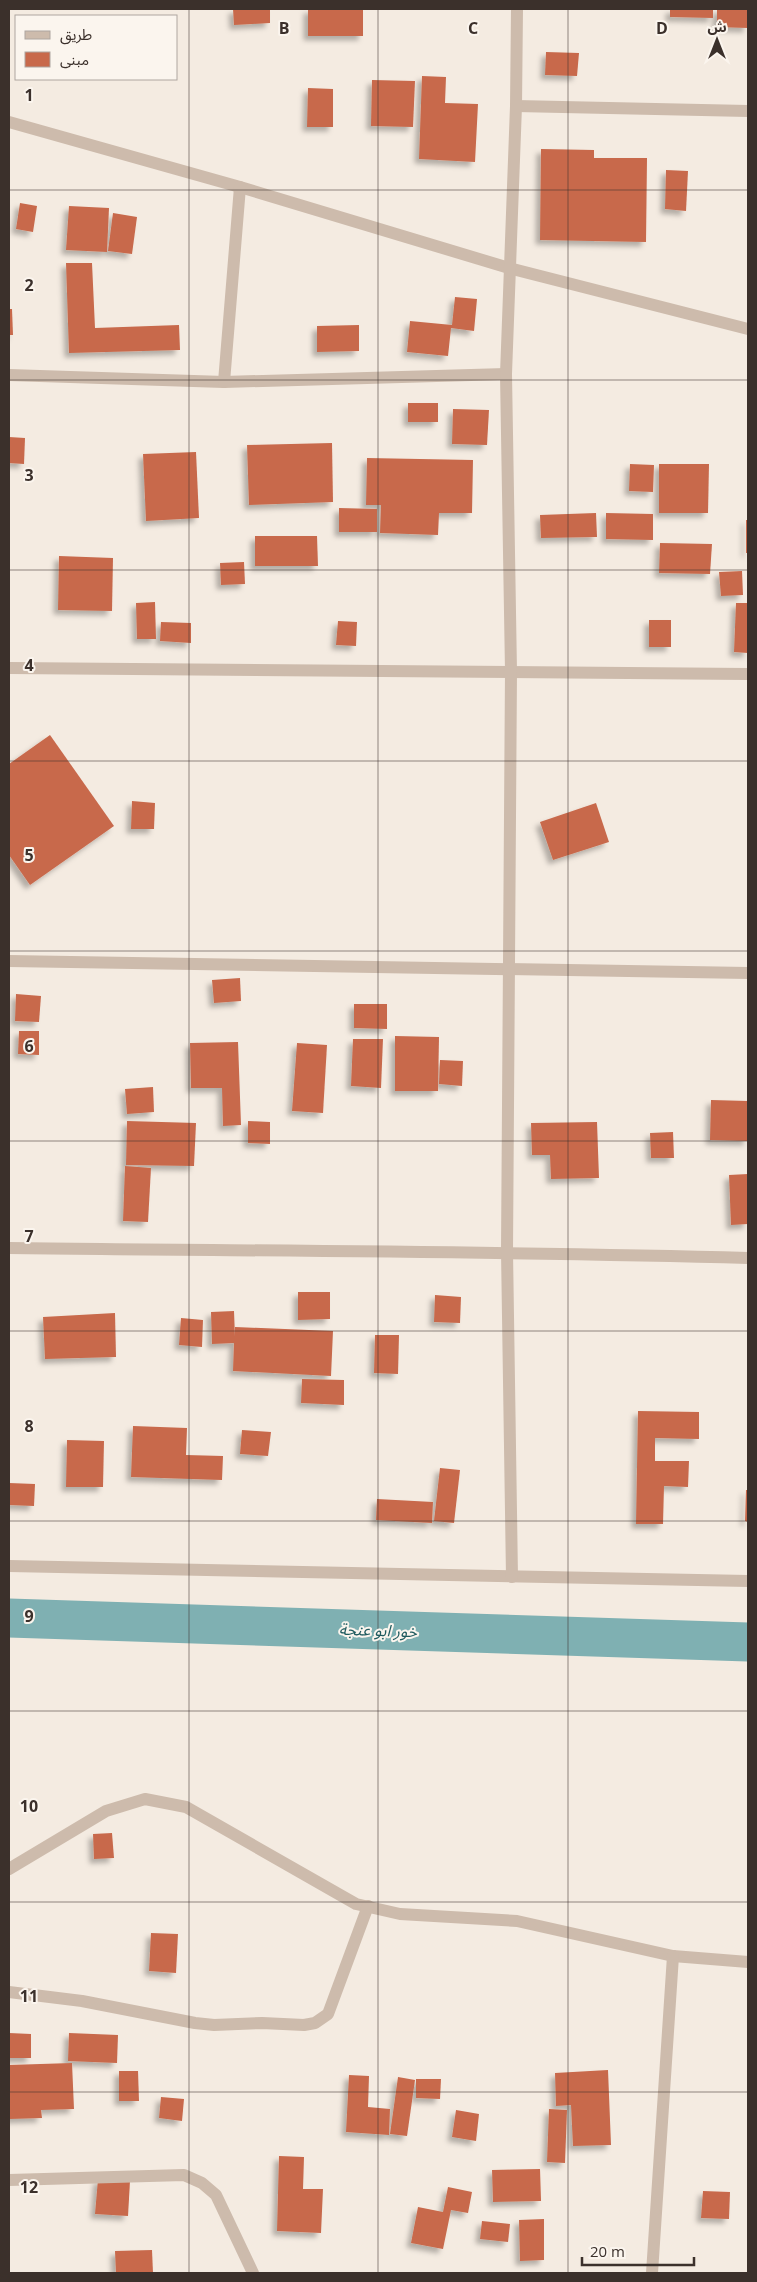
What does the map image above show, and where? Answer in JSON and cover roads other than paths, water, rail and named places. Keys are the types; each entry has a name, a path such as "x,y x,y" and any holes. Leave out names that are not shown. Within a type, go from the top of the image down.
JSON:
{"street":[{"path":"512,1577 506,1251 511,671 506,374 516,106 517,9"},
{"path":"516,106 748,111"},
{"path":"9,122 240,187 509,268 748,329"},
{"path":"224,382 240,187"},
{"path":"9,375 224,382 506,374"},
{"path":"9,668 748,674"},
{"path":"9,961 748,973"},
{"path":"9,1248 355,1252 506,1251 748,1258"},
{"path":"9,1566 748,1581"},
{"path":"9,1869 106,1811 144,1800 186,1807 356,1904 400,1914 517,1921 673,1956 748,1962"},
{"path":"9,1992 82,2000 195,2024 262,2023 304,2025 315,2023 328,2014 368,1906"},
{"path":"652,2273 673,1956"},
{"path":"9,2180 184,2175 202,2183 216,2195 253,2273"}],"waterway":[{"name":"خور ابو عنجة","path":"9,1618 748,1642"}]}
